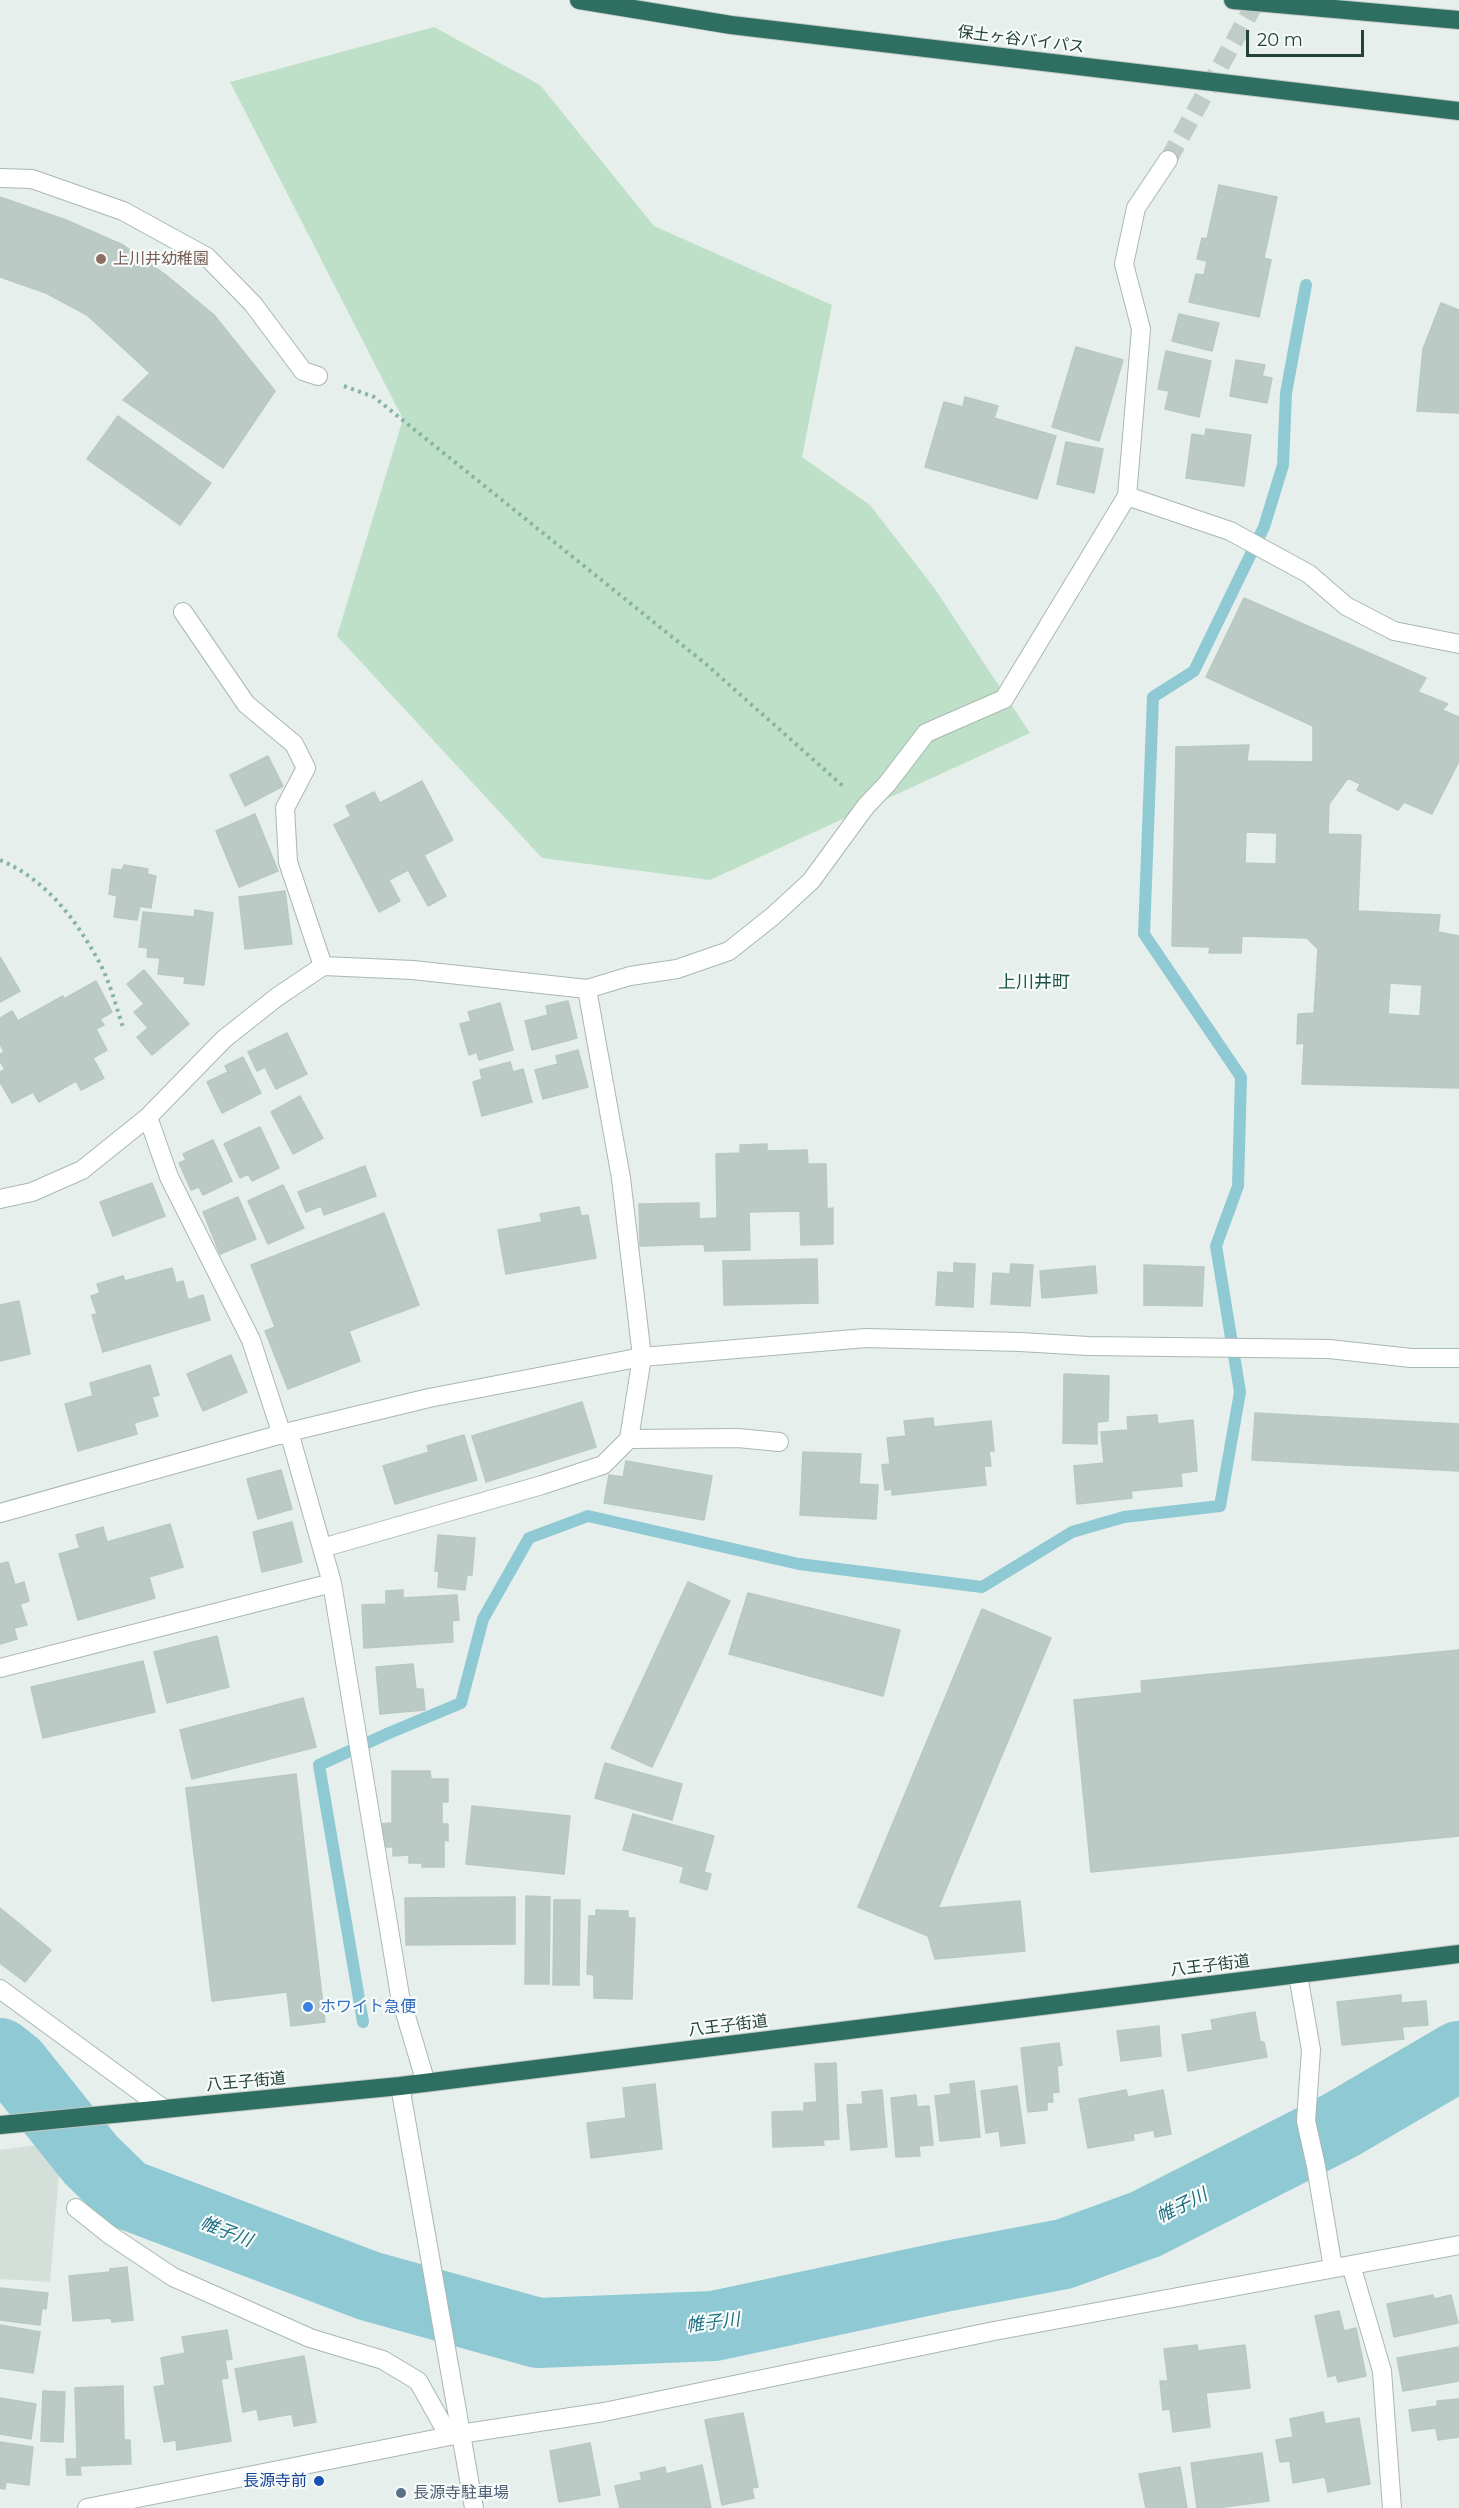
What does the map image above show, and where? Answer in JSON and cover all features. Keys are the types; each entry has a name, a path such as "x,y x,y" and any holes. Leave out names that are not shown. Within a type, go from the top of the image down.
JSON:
{"highway":[{"name":"保土ヶ谷バイパス","path":"579,0 743,27 1459,111"},
{"path":"1233,0 1459,20"},
{"name":"八王子街道","path":"0,2125 426,2083 1459,1954"}],"street":[{"path":"0,1199 32,1192 82,1170 148,1117 224,1039 277,997 323,966 413,970 587,989 630,976 677,969 729,951 773,916 811,880 926,733 1004,699 1128,496 1141,329 1125,264 1136,208 1168,160"},
{"path":"0,178 32,178 123,211 207,257 253,304 303,371 318,376"},
{"path":"1128,496 1230,531 1309,574 1346,606 1394,631 1459,644"},
{"path":"183,612 246,704 294,744 306,768 285,808 288,862 323,966"},
{"path":"322,1548 542,1485 603,1465 629,1439 642,1357 621,1178 587,989"},
{"path":"148,1117 169,1177 251,1340 286,1433 322,1548 332,1583 400,1996 426,2083"},
{"path":"0,1513 286,1433 429,1398 642,1357 866,1338 1329,1349 1411,1359 1459,1358"},
{"path":"629,1439 738,1438 779,1442"},
{"path":"0,1668 332,1583"},
{"path":"1298,1975 1311,2050 1306,2121 1342,2267 1382,2371 1392,2508"},
{"path":"0,1989 164,2109"},
{"path":"400,2086 448,2364 455,2435 474,2508"},
{"path":"76,2208 110,2235 173,2277 310,2337 383,2360 418,2381 455,2435"},
{"path":"87,2508 455,2435 604,2412 994,2331 1459,2245"}],"path":[{"path":"318,376 374,397 707,664 866,807"},
{"path":"0,860 17,868 45,887 70,917 99,962 124,1030"}],"shaded area":[{"path":"45,2144 59,2173 50,2282 0,2279 0,2150"}],"green space":[{"path":"434,27 540,85 654,226 832,305 802,457 870,505 935,589 1030,733 710,880 542,858 337,636 403,419 230,82"}],"building":[{"path":"1219,185 1277,197 1264,258 1271,260 1259,317 1189,302 1196,274 1204,275 1207,261 1197,259 1202,238 1207,239"},
{"path":"0,197 66,220 123,245 166,275 214,315 275,391 223,468 123,400 150,373 87,315 46,293 0,277"},
{"path":"1441,303 1459,310 1459,413 1417,411 1423,349"},
{"path":"1179,314 1219,323 1212,351 1172,341"},
{"path":"1076,347 1123,360 1099,441 1052,427"},
{"path":"1166,351 1211,361 1199,417 1165,409 1169,391 1158,389"},
{"path":"1236,360 1265,365 1262,376 1272,378 1267,403 1230,396"},
{"path":"965,397 998,406 994,418 1056,436 1037,499 925,467 944,402 963,407"},
{"path":"118,416 211,483 180,525 87,459"},
{"path":"1206,429 1251,435 1244,486 1186,478 1192,434 1205,436"},
{"path":"1066,442 1103,449 1094,493 1057,484"},
{"path":"1244,598 1426,678 1418,692 1448,704 1442,710 1459,717 1459,761 1432,814 1404,802 1398,810 1357,790 1360,784 1348,778 1329,804 1328,834 1361,835 1358,911 1440,915 1438,932 1459,936 1459,1088 1302,1084 1304,1043 1297,1044 1298,1014 1314,1013 1318,949 1307,938 1242,936 1241,953 1209,953 1210,947 1172,946 1176,747 1249,745 1247,761 1313,762 1313,726 1206,677","holes":["1246,832 1277,833 1276,864 1245,863","1390,983 1422,985 1420,1016 1388,1014"]},
{"path":"268,756 283,786 245,806 230,775"},
{"path":"422,781 453,840 424,855 446,896 428,906 408,870 389,880 400,901 379,912 334,825 351,816 346,806 374,792 380,803"},
{"path":"255,814 278,871 239,887 216,831"},
{"path":"124,865 148,869 147,874 156,876 151,908 140,906 137,920 114,917 117,896 109,894 112,869 122,870"},
{"path":"285,891 292,944 245,949 239,897"},
{"path":"195,910 213,913 204,985 184,983 185,977 158,974 160,958 147,957 148,948 139,947 143,912 194,917"},
{"path":"0,957 20,991 0,1002"},
{"path":"144,970 189,1024 152,1055 137,1037 148,1028 134,1012 144,1004 127,984"},
{"path":"96,981 112,1012 100,1019 104,1025 96,1029 107,1050 93,1058 104,1078 81,1090 76,1081 39,1102 33,1092 12,1103 0,1082 0,1072 5,1069 0,1061 0,1054 4,1052 0,1044 0,1018 12,1011 18,1021"},
{"path":"568,1001 577,1038 532,1050 525,1021 548,1015 546,1006"},
{"path":"500,1003 513,1050 479,1060 477,1052 469,1055 460,1024 471,1021 468,1012"},
{"path":"287,1033 307,1074 276,1089 265,1067 257,1071 248,1052"},
{"path":"578,1050 588,1087 543,1099 535,1070 558,1064 556,1056"},
{"path":"243,1057 261,1093 222,1113 207,1082 228,1072 225,1066"},
{"path":"510,1062 513,1072 523,1069 532,1102 482,1116 473,1082 482,1079 480,1070"},
{"path":"300,1096 323,1138 293,1154 271,1112"},
{"path":"260,1127 279,1168 252,1181 248,1174 240,1178 224,1144"},
{"path":"213,1140 232,1181 203,1195 199,1187 191,1190 179,1163 186,1160 183,1154"},
{"path":"767,1144 767,1151 807,1150 808,1164 826,1164 827,1209 833,1208 833,1244 801,1245 800,1211 749,1212 750,1250 705,1251 704,1244 640,1246 639,1204 699,1203 699,1219 717,1218 716,1154 740,1153 740,1145"},
{"path":"365,1166 376,1196 324,1215 321,1206 306,1212 298,1192"},
{"path":"152,1183 165,1216 113,1236 100,1202"},
{"path":"283,1185 304,1228 268,1244 248,1201"},
{"path":"238,1197 256,1239 220,1254 203,1212"},
{"path":"579,1207 581,1216 588,1215 596,1258 506,1274 498,1230 542,1222 540,1214"},
{"path":"384,1213 419,1305 349,1331 360,1361 288,1389 265,1331 275,1327 251,1265"},
{"path":"817,1259 818,1303 724,1305 723,1261"},
{"path":"954,1263 975,1264 973,1307 936,1305 938,1272 954,1273"},
{"path":"1011,1264 1033,1265 1030,1306 991,1304 993,1273 1010,1274"},
{"path":"1144,1265 1204,1267 1202,1306 1144,1305"},
{"path":"1095,1266 1097,1293 1042,1298 1040,1271"},
{"path":"172,1268 176,1283 183,1281 188,1300 203,1295 210,1320 103,1352 92,1315 97,1314 91,1296 100,1293 97,1284 123,1276 125,1281"},
{"path":"19,1301 30,1354 0,1361 0,1305"},
{"path":"231,1355 247,1392 203,1411 187,1374"},
{"path":"150,1365 159,1395 152,1397 158,1416 134,1423 137,1434 78,1451 65,1404 93,1396 90,1383"},
{"path":"1064,1374 1109,1376 1108,1421 1097,1422 1097,1444 1063,1443"},
{"path":"582,1402 596,1447 486,1482 472,1436"},
{"path":"1255,1413 1459,1424 1459,1471 1252,1460"},
{"path":"1157,1415 1158,1424 1193,1420 1197,1471 1181,1473 1182,1486 1131,1491 1132,1498 1077,1504 1074,1466 1104,1463 1101,1432 1128,1430 1127,1417"},
{"path":"933,1418 934,1427 991,1421 994,1451 989,1451 991,1466 984,1466 986,1485 892,1495 892,1489 885,1490 882,1465 890,1464 887,1438 906,1436 904,1421"},
{"path":"464,1435 477,1480 395,1504 383,1466 429,1452 427,1446"},
{"path":"803,1452 861,1454 859,1484 878,1485 876,1519 800,1515"},
{"path":"626,1461 712,1476 704,1520 604,1503 609,1475 623,1477"},
{"path":"281,1470 292,1509 258,1519 247,1479"},
{"path":"292,1522 302,1562 262,1572 253,1532"},
{"path":"170,1524 183,1567 149,1577 155,1598 78,1620 59,1554 80,1548 76,1535 103,1527 107,1542"},
{"path":"438,1535 475,1538 472,1575 467,1575 465,1590 438,1587 439,1571 435,1571"},
{"path":"8,1562 15,1585 24,1582 29,1601 20,1604 27,1625 14,1628 17,1639 0,1644 0,1564"},
{"path":"688,1582 730,1601 652,1767 611,1748"},
{"path":"403,1590 403,1598 457,1595 459,1620 452,1621 453,1642 364,1648 362,1605 386,1604 386,1591"},
{"path":"748,1593 900,1630 883,1696 729,1654"},
{"path":"982,1609 1051,1638 938,1908 1020,1901 1025,1951 935,1959 928,1936 858,1907"},
{"path":"217,1636 229,1687 167,1703 154,1652"},
{"path":"1459,1650 1459,1836 1091,1872 1074,1700 1142,1693 1141,1681"},
{"path":"143,1661 155,1712 43,1738 31,1687"},
{"path":"413,1664 416,1689 423,1689 425,1710 380,1714 376,1667"},
{"path":"303,1698 316,1747 192,1779 180,1730"},
{"path":"605,1763 682,1784 672,1820 595,1798"},
{"path":"392,1771 430,1771 431,1779 448,1779 448,1802 442,1802 442,1824 448,1824 448,1841 444,1840 444,1867 422,1867 422,1863 409,1863 409,1855 393,1856 393,1847 380,1847 380,1824 392,1823"},
{"path":"296,1774 325,2022 291,2026 287,1992 212,2001 186,1788"},
{"path":"472,1806 570,1816 564,1874 466,1864"},
{"path":"633,1814 714,1836 704,1872 711,1874 707,1890 680,1882 684,1867 623,1850"},
{"path":"526,1896 550,1897 549,1984 525,1984"},
{"path":"515,1897 515,1944 406,1945 405,1898"},
{"path":"554,1900 580,1900 579,1985 553,1985"},
{"path":"0,1908 51,1950 25,1982 0,1963"},
{"path":"596,1910 628,1911 628,1918 635,1918 632,1999 594,1998 594,1975 587,1974 589,1916 596,1916"},
{"path":"1401,1995 1401,2003 1426,2001 1428,2025 1402,2027 1404,2039 1342,2045 1337,2002"},
{"path":"1255,2012 1260,2042 1264,2042 1267,2057 1188,2071 1182,2035 1213,2030 1211,2020"},
{"path":"1159,2026 1161,2056 1121,2061 1117,2031"},
{"path":"1059,2043 1062,2065 1057,2066 1059,2092 1052,2093 1053,2102 1047,2102 1047,2110 1028,2112 1021,2048"},
{"path":"836,2063 839,2139 823,2140 824,2145 773,2147 772,2112 804,2111 804,2103 817,2102 815,2064"},
{"path":"974,2081 980,2137 940,2141 935,2096 951,2094 950,2084"},
{"path":"655,2084 662,2149 591,2158 587,2123 626,2118 623,2088"},
{"path":"1017,2086 1025,2143 1001,2146 999,2131 986,2133 981,2091"},
{"path":"882,2090 887,2147 851,2150 847,2105 863,2104 862,2092"},
{"path":"1126,2090 1128,2097 1163,2090 1171,2134 1155,2137 1154,2130 1133,2134 1134,2140 1088,2148 1079,2099"},
{"path":"916,2095 917,2107 929,2106 933,2145 919,2146 920,2156 896,2157 891,2098"},
{"path":"127,2267 133,2320 112,2322 111,2318 73,2321 69,2276 110,2272 110,2269"},
{"path":"0,2288 48,2293 46,2309 42,2308 40,2325 0,2320"},
{"path":"1433,2295 1434,2299 1451,2295 1458,2323 1394,2337 1387,2304"},
{"path":"1339,2311 1344,2331 1356,2328 1366,2376 1338,2382 1336,2375 1328,2377 1315,2316"},
{"path":"0,2325 40,2332 33,2373 0,2368"},
{"path":"227,2330 232,2359 225,2360 228,2378 221,2379 231,2441 177,2450 176,2440 164,2442 154,2387 165,2385 161,2358 185,2353 182,2337"},
{"path":"1197,2345 1198,2351 1245,2345 1250,2388 1206,2393 1210,2427 1173,2432 1170,2409 1163,2410 1160,2381 1168,2381 1164,2349"},
{"path":"1459,2347 1459,2381 1403,2391 1397,2358"},
{"path":"304,2356 316,2422 294,2426 292,2414 259,2420 257,2409 243,2412 235,2369"},
{"path":"123,2386 124,2440 130,2440 131,2464 80,2466 81,2475 67,2475 66,2459 77,2459 75,2388"},
{"path":"43,2391 65,2392 63,2442 41,2441"},
{"path":"0,2398 36,2404 31,2439 0,2434"},
{"path":"1459,2399 1459,2437 1438,2440 1436,2428 1412,2431 1409,2410 1437,2406 1437,2401"},
{"path":"1323,2412 1325,2424 1359,2418 1370,2484 1328,2492 1325,2477 1293,2483 1290,2461 1280,2462 1276,2440 1293,2437 1290,2419"},
{"path":"743,2413 758,2487 752,2488 754,2498 722,2505 705,2420"},
{"path":"0,2442 33,2447 29,2485 6,2482 5,2489 0,2488"},
{"path":"590,2443 600,2495 559,2502 550,2451"},
{"path":"1262,2453 1269,2501 1217,2508 1197,2508 1191,2463"},
{"path":"702,2465 711,2508 620,2508 615,2486 642,2480 640,2473 665,2467 666,2474"},
{"path":"1180,2467 1187,2508 1146,2508 1139,2474"}],"waterway":[{"path":"363,2022 319,1765 461,1703 483,1619 529,1538 588,1516 799,1564 982,1587 1072,1532 1124,1517 1220,1506 1240,1392 1216,1246 1238,1186 1241,1077 1144,934 1153,697 1194,671 1264,527 1283,465 1286,393 1306,285"},
{"name":"帷子川","path":"0,2053 15,2065 91,2160 126,2194 369,2286 538,2333 714,2326 948,2276 1064,2254 1146,2224 1341,2125 1459,2056"},
{"path":"369,2286 370,2262"}],"tunnel":[{"path":"1168,160 1257,0"}],"place":[{"name":"上川井幼稚園","path":"101,259"},
{"name":"ホワイト急便","path":"308,2007"},
{"name":"長源寺前","path":"319,2481"},
{"name":"長源寺駐車場","path":"401,2493"}],"district":[{"name":"上川井町","path":"1034,983"}]}
